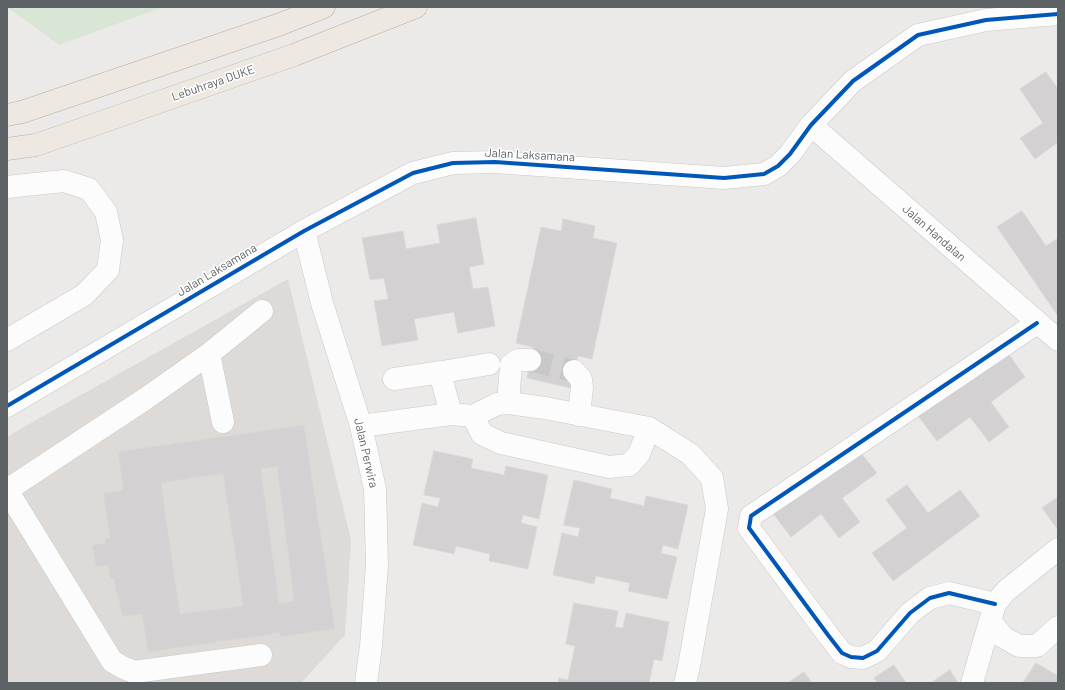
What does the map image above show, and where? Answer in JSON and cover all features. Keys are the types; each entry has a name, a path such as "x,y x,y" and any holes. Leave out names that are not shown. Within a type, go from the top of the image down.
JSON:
{"highway":[{"path":"7,115 22,112 274,26 324,7"},
{"name":"Lebuhraya DUKE","path":"7,149 36,145 294,55 416,7"}],"street":[{"name":"Jalan Laksamana","path":"7,406 304,230 413,173 453,163 495,162 724,178 764,174 778,166 790,154 811,124 853,81 918,35 986,20 1054,21"},
{"name":"Jalan Handalan","path":"811,124 1058,340"},
{"path":"7,187 64,181 89,188 106,212 112,240 108,270 84,295 7,340"},
{"name":"Jalan Perwira","path":"304,230 322,304 361,426 375,488 377,565 371,646 366,683"},
{"path":"261,655 134,672 112,661 7,490 145,399 210,354 262,311"},
{"path":"1037,323 751,516 749,528 842,653 851,657 863,658 877,651 910,613 930,598 949,593 992,612 1003,637 1019,646 1037,646 1058,628"},
{"path":"210,354 223,422"},
{"path":"508,403 511,365 518,360 530,360"},
{"path":"394,379 489,364"},
{"path":"574,371 581,379 582,387 579,415"},
{"path":"442,372 443,384 451,414"},
{"path":"361,426 451,414 473,416 496,404 508,403 545,408 649,428 690,454 712,478 717,509 691,658 685,683"},
{"path":"473,416 482,434 501,442 610,467 629,465 639,454 649,428"},
{"path":"972,683 992,612 1006,591 1058,549"}],"shaded area":[{"path":"288,279 351,540 345,635 301,683 7,683 7,438 13,433"}],"green space":[{"path":"7,7 163,7 59,45"}],"building":[{"path":"1046,72 1058,89 1058,144 1057,143 1035,159 1020,138 1043,123 1020,89"},
{"path":"1022,211 1046,246 1058,238 1058,316 997,227"},
{"path":"476,218 484,264 469,267 473,289 488,287 495,326 458,333 454,312 414,319 418,340 382,346 374,301 388,299 384,278 370,280 362,238 403,231 406,249 440,243 437,225"},
{"path":"563,219 595,226 593,238 617,243 592,359 578,356 571,388 527,378 533,347 516,343 541,227 561,231"},
{"path":"1007,352 1025,377 991,402 1009,427 989,442 970,417 937,441 918,416"},
{"path":"304,425 335,629 280,637 280,633 148,652 142,614 122,617 114,579 110,579 108,565 96,567 92,545 105,543 105,538 110,538 103,493 123,490 118,452","holes":["277,467 294,601 279,603 261,469","223,474 243,606 180,614 161,483"]},
{"path":"857,448 877,473 842,498 860,522 839,538 821,514 791,537 772,512"},
{"path":"434,451 473,459 471,468 504,475 506,466 548,475 539,519 523,515 521,523 537,527 528,569 489,561 490,554 456,546 454,554 413,545 422,503 438,507 440,498 424,495"},
{"path":"574,480 612,489 610,498 644,506 646,496 688,505 678,549 663,545 661,553 677,557 667,599 628,591 630,583 596,576 594,584 553,575 562,533 578,537 580,528 564,525"},
{"path":"907,485 928,513 960,490 980,516 893,581 872,553 907,528 886,500"},
{"path":"1058,497 1058,530 1042,508"},
{"path":"574,603 618,611 615,627 623,628 626,613 669,622 662,661 654,659 649,683 558,683 559,678 568,680 575,646 566,644"},
{"path":"1036,663 1058,676 1058,683 1023,683"},
{"path":"894,665 906,683 878,683 874,678"},
{"path":"950,670 958,683 931,683"},
{"path":"804,672 812,683 788,683"}],"tunnel":[{"path":"530,360 574,371"}],"cycle path":[{"path":"7,406 304,231 413,173 453,163 495,162 724,178 764,174 778,166 790,154 811,125 853,81 918,35 986,20 1058,14"},
{"path":"995,604 949,593 930,598 910,613 877,651 863,658 851,657 842,653 749,528 751,516 1037,323"}]}
